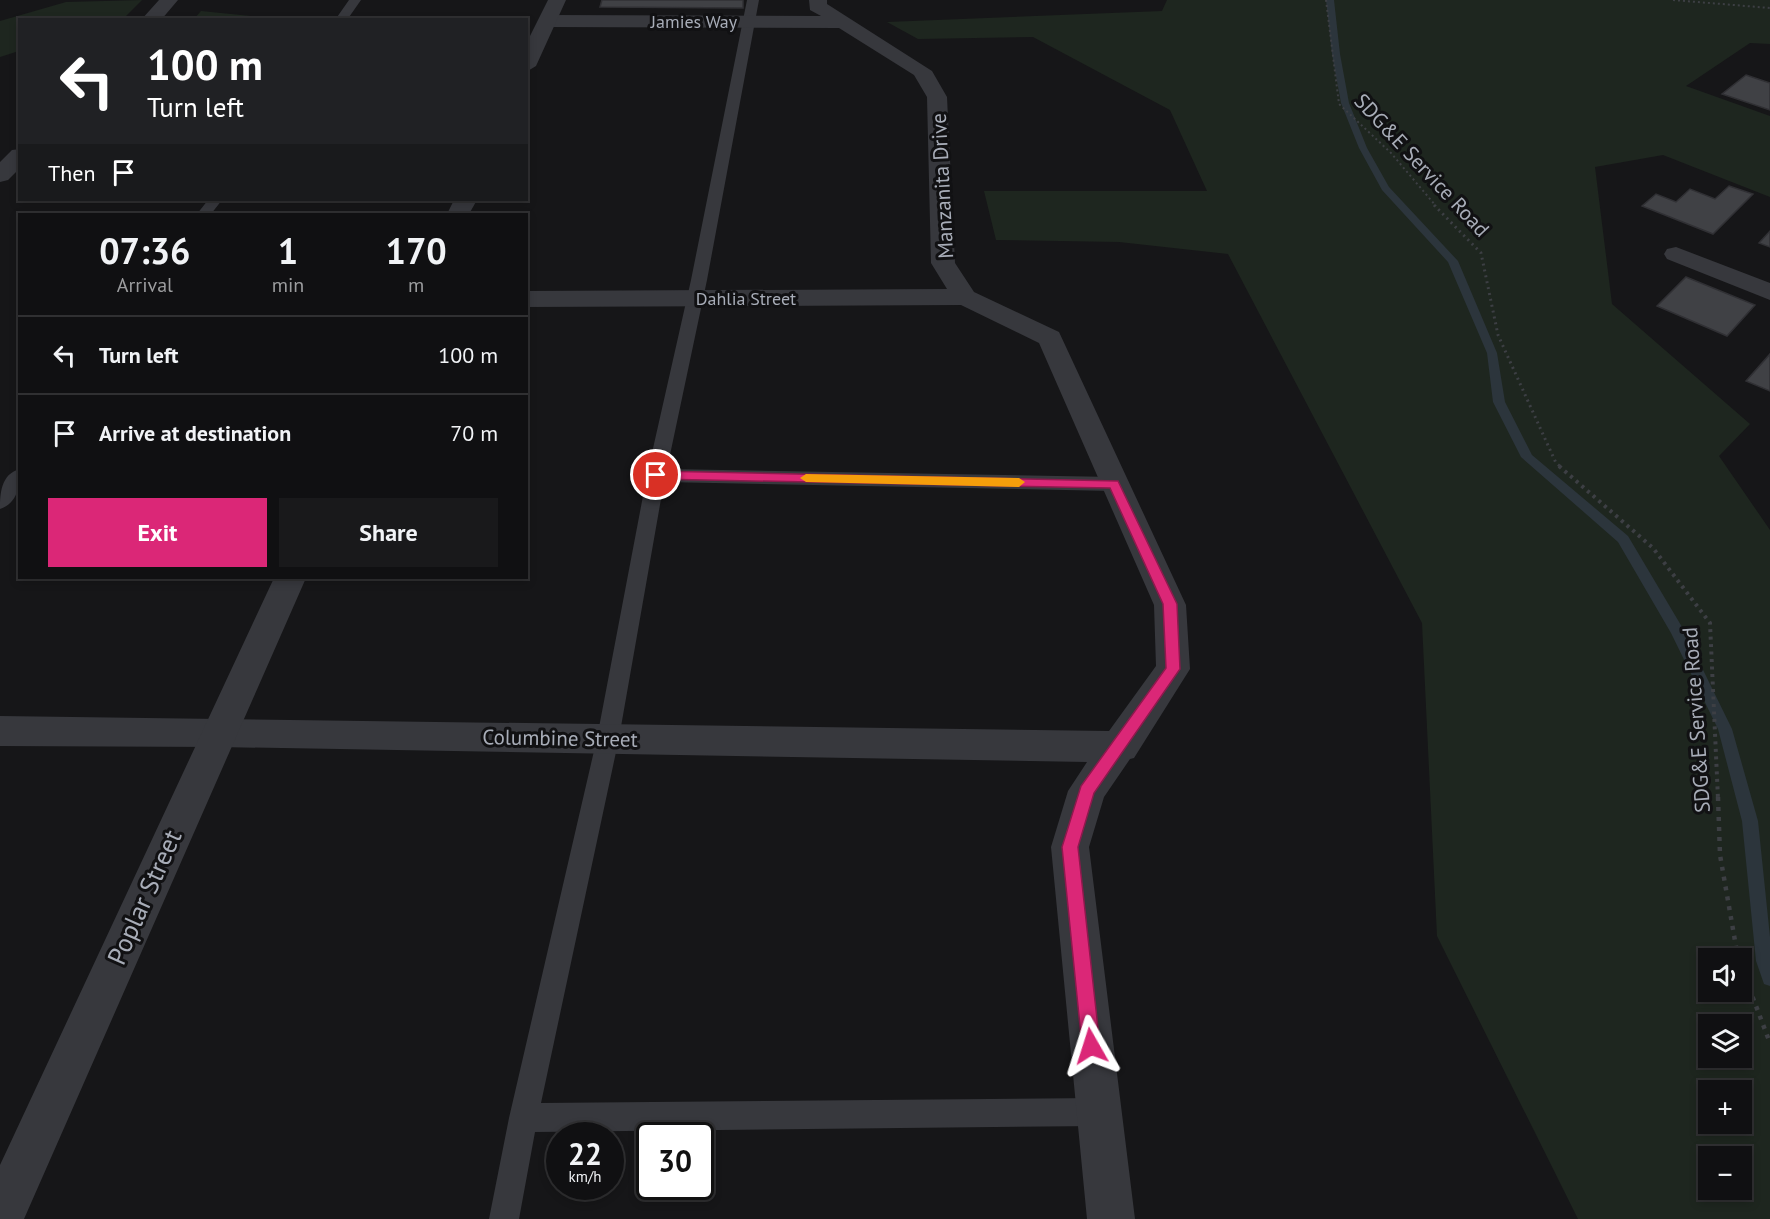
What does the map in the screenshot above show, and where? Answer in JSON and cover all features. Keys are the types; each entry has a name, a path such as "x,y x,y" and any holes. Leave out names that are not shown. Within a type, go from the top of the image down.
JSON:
{"street":[{"path":"152,18 169,0"},
{"path":"528,62 557,0"},
{"name":"Jamies Way","path":"548,21 748,22 829,11"},
{"name":"Manzanita Drive","path":"829,11 922,71 937,97 943,263 965,297"},
{"path":"0,175 18,156"},
{"path":"1676,254 1770,292"},
{"path":"965,297 1050,338 1170,604 1173,669 1121,747 1087,791 1070,847 1111,1219"},
{"name":"Dahlia Street","path":"528,299 965,297"},
{"name":"Poplar Street","path":"0,1218 290,579"},
{"name":"Columbine Street","path":"0,731 219,732 1121,747"}],"lane":[{"path":"342,18 355,0"},
{"path":"504,1219 523,1118 608,738 656,475 696,298 753,0"},
{"path":"205,213 214,201"},
{"path":"656,475 1114,484"},
{"path":"0,502 18,478"},
{"path":"523,1118 1098,1112"}],"path":[{"name":"SDG&E Service Road","path":"1326,0 1339,104 1391,153 1437,208 1481,254 1498,336 1556,464 1653,548 1710,623 1720,855 1736,948"},
{"path":"1673,0 1770,8"},
{"path":"1752,995 1770,1042"}],"shaded area":[{"path":"142,0 124,18 18,18 18,51 0,57 0,21 66,2"},
{"path":"1167,0 1770,0 1770,44 1750,43 1686,86 1770,116 1770,197 1663,155 1595,167 1612,304 1750,424 1719,456 1770,530 1770,1219 1578,1219 1437,936 1422,623 1228,254 1119,242 996,240 984,191 1207,191 1170,110 1033,37 918,39 887,22 1162,11"},
{"path":"201,11 264,18 195,18"}],"building":[{"path":"602,0 743,0 743,8 600,7"},
{"path":"1746,75 1770,83 1770,110 1722,94"},
{"path":"1729,186 1753,194 1713,234 1642,206 1656,194 1676,202 1690,189 1715,199"},
{"path":"1770,231 1770,247 1759,243"},
{"path":"1686,277 1755,305 1727,336 1657,306"},
{"path":"1770,354 1770,391 1746,381"}],"waterway":[{"path":"1330,0 1336,54 1345,103 1363,148 1385,188 1453,261 1492,353 1499,402 1527,457 1623,539 1677,631 1725,729 1750,821 1764,961 1770,978"}],"slow traffic":[{"path":"806,478 1019,482"}],"route":[{"path":"656,475 1114,484 1170,604 1173,669 1121,747 1087,791 1070,847 1091,1046"}]}
